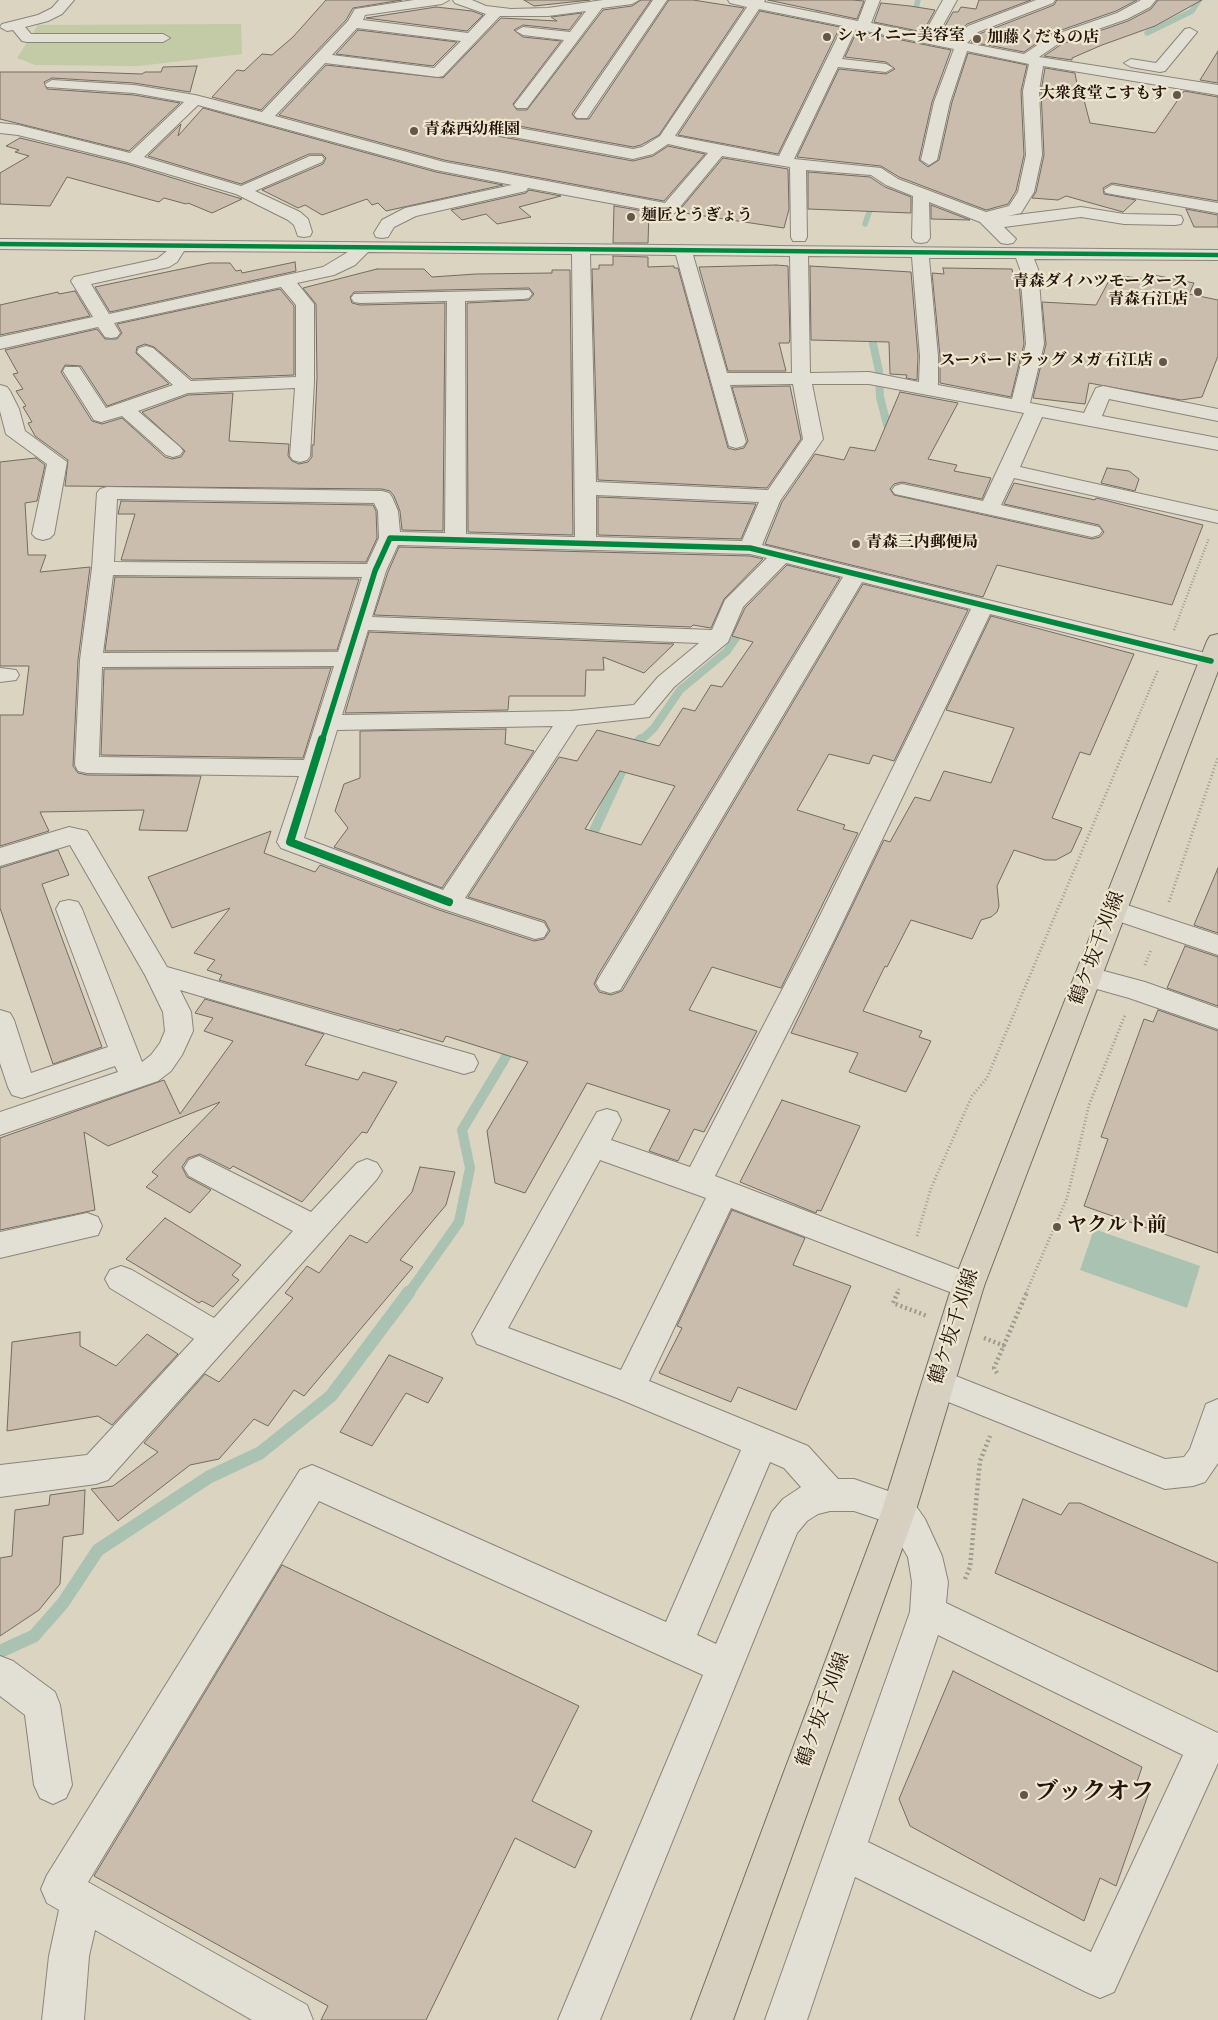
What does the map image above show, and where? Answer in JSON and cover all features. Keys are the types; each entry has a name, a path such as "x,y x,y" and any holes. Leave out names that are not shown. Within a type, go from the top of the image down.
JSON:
{"main road":[{"name":"鶴ケ坂千刈線","path":"712,2020 898,1510 968,1286 1214,651"}],"street":[{"path":"0,28 17,26 43,18 56,11 67,0"},
{"path":"265,118 354,23 360,12 442,0"},
{"path":"460,0 483,10 496,12 548,12 632,0"},
{"path":"582,115 660,0"},
{"path":"735,0 757,2 857,25 1032,60 1135,70 1218,90"},
{"path":"750,548 774,496 813,439 801,377 799,244 791,163 833,62 874,0"},
{"path":"928,39 950,0"},
{"path":"929,160 942,102 959,46 973,28 1030,3 1048,0"},
{"path":"989,220 1016,209 1026,192 1034,155 1031,91 1032,60 1056,39 1122,16 1145,4 1148,0"},
{"path":"498,129 633,154 647,152 666,139 757,2"},
{"path":"522,105 596,6"},
{"path":"320,58 438,73 496,12"},
{"path":"354,23 471,38"},
{"path":"17,26 27,38 163,38"},
{"path":"523,31 574,37"},
{"path":"1108,59 1135,70 1160,68 1190,32"},
{"path":"833,62 886,68"},
{"path":"52,84 134,89 195,100 442,168 669,209"},
{"path":"133,159 195,100"},
{"path":"0,128 18,130 133,159 242,191 294,216 302,223 304,232"},
{"path":"666,139 718,151 882,175 989,220 1007,239"},
{"path":"669,209 718,151"},
{"path":"242,191 316,159"},
{"path":"382,233 388,224 411,212 532,185"},
{"path":"1112,190 1218,208"},
{"path":"921,193 920,246 929,356 928,388"},
{"path":"669,209 675,228"},
{"path":"989,220 1080,212 1124,219 1176,220"},
{"path":"0,230 382,233 920,246 1023,253 1218,255"},
{"path":"920,246 1007,239 1218,240"},
{"path":"0,244 683,251 799,244"},
{"path":"107,327 80,281 163,263 171,258 179,246"},
{"path":"4,342 107,327 286,281 335,268 349,261 364,247"},
{"path":"581,250 586,488 585,544"},
{"path":"683,251 736,442"},
{"path":"989,509 1008,471 1028,408 1035,344 1029,269 1023,253"},
{"path":"286,281 305,304 305,382 300,456"},
{"path":"360,298 523,294"},
{"path":"455,539 456,296"},
{"path":"146,352 186,387"},
{"path":"72,370 101,416 186,387 305,382"},
{"path":"719,379 801,377 877,379 1215,444 1218,422"},
{"path":"0,391 10,408 16,434 57,462 43,534"},
{"path":"1090,420 1103,392 1218,415"},
{"path":"125,409 172,451"},
{"path":"1008,471 1218,517"},
{"path":"586,488 774,496"},
{"path":"902,490 1092,530"},
{"path":"312,768 87,765 91,660 103,568 107,493 382,497 388,511 390,538 375,571 348,660 326,722 290,842 449,902 535,930"},
{"path":"390,538 750,548 1166,650 1214,651"},
{"path":"326,722 570,718 641,712 666,682 720,637 733,605 797,560"},
{"path":"103,568 375,571"},
{"path":"610,983 855,575"},
{"path":"629,1388 711,1186 825,931 983,606"},
{"path":"359,624 720,637"},
{"path":"91,660 348,660"},
{"path":"449,902 570,718"},
{"path":"0,856 69,836 78,837 158,974 177,1012 179,1030 172,1048 161,1063 148,1073 0,1124"},
{"path":"69,909 134,1078"},
{"path":"1114,910 1218,945"},
{"path":"158,974 464,1063"},
{"path":"1088,976 1135,989 1218,1018"},
{"path":"0,1020 22,1087 125,1052"},
{"path":"830,1495 796,1457 629,1388 488,1334 600,1133 711,1186 968,1286"},
{"path":"199,1168 315,1228"},
{"path":"0,1481 96,1469 367,1170"},
{"path":"0,1245 87,1226"},
{"path":"121,1279 217,1336"},
{"path":"938,1383 1165,1474 1192,1472 1204,1457 1218,1414"},
{"path":"675,1644 761,1443"},
{"path":"292,2020 61,1889 312,1481 724,1666"},
{"path":"579,2020 784,1523 795,1510 809,1500 830,1495 854,1495 898,1510 913,1530 925,1556 938,1618 846,1851 786,2020"},
{"path":"846,1851 1100,1978 1206,1747 938,1618"},
{"path":"0,1674 42,1705 53,1785"},
{"path":"63,2020 69,1956 82,1901"}],"path":[{"path":"893,1303 909,1263 931,1188 972,1096 987,1078 1166,650 1218,517"},
{"path":"938,1618 970,1567 980,1460 1007,1392 994,1368 1067,1198 1089,1106 1161,926 1218,757"}],"shaded area":[{"path":"241,24 242,54 138,66 35,65 17,58 38,25"},
{"path":"1094,1229 1200,1266 1187,1308 1080,1270"}],"building":[{"path":"326,0 402,0 353,8 346,20 261,110 212,97 237,70 244,71 262,54 272,55 293,37"},
{"path":"524,0 590,0 534,6"},
{"path":"641,0 651,0 572,114 576,119 589,119 669,0 693,0 744,8 659,135 641,145 633,147 497,122 487,130 497,136 633,161 653,156 668,146 705,154 664,201 444,160 279,115 326,65 443,78 501,18 557,21 551,17 582,13 569,30 523,25 514,30 523,37 561,41 513,104 517,110 527,110 603,10 632,6"},
{"path":"768,0 853,0 864,1 857,19"},
{"path":"979,0 1031,0 967,24 952,38 940,35 953,12 958,12 961,7 976,9"},
{"path":"1057,0 1137,0 1116,11 1050,34 1024,52 971,42 979,34 1054,5"},
{"path":"1158,0 1202,0 1155,26 1102,45 1072,58 1072,60 1044,56 1062,44 1128,21 1151,9"},
{"path":"881,3 935,10 923,32 874,22"},
{"path":"436,7 472,11 483,15 467,31 366,18"},
{"path":"760,11 840,27 778,154 678,135"},
{"path":"358,30 457,42 433,66 336,54"},
{"path":"857,31 951,50 932,102 919,160 928,167 939,160 952,102 968,53 1027,65 1021,91 1024,155 1016,191 1008,204 986,210 899,177 881,166 797,157 839,69 886,74 895,69 886,62 845,57"},
{"path":"1218,51 1218,83 1200,80"},
{"path":"197,66 190,92 134,83 52,78 44,82 47,89 134,95 180,103 129,151 0,119 0,72 142,74 145,72 161,72 163,67"},
{"path":"1045,68 1075,73 1079,96 1083,96 1090,123 1155,133 1184,91 1218,97 1218,201 1112,183 1103,188 1104,194 1136,200 1123,212 1066,196 1058,200 1032,198 1036,192 1044,155 1041,91"},
{"path":"203,108 436,172 503,185 386,211 378,203 372,205 367,199 322,215 305,205 298,208 262,190 323,164 326,158 322,154 309,154 241,184 148,156 181,124 178,136"},
{"path":"20,138 127,164 242,199 212,213 188,203 164,198 159,202 67,177 50,206 0,204 0,173 29,156 15,152 19,150 6,146"},
{"path":"723,158 788,169 789,209 784,228 678,212"},
{"path":"808,172 870,177 885,187 911,197 911,213 808,209"},
{"path":"529,190 561,196 519,207 531,217 497,224 486,214 462,220 451,210 526,193"},
{"path":"931,205 970,220 931,219"},
{"path":"614,206 649,212 648,243 613,243"},
{"path":"1186,209 1218,215 1218,227 1194,227"},
{"path":"613,256 648,257 648,267 674,266 674,268 678,268 728,448 735,450 744,448 748,441 732,387 790,386 801,439 767,488 598,480 592,269 599,269 599,265 613,265"},
{"path":"295,262 296,271 110,312 95,287 210,263 230,263 236,271 241,270 242,273"},
{"path":"788,266 790,339 789,343 779,343 786,371 728,371 699,267"},
{"path":"810,266 911,272 918,356 917,380 906,378 907,375 890,374 889,342 811,340"},
{"path":"943,268 1012,269 1014,281 1019,281 1024,344 1011,397 940,383 940,356 932,273 944,274"},
{"path":"377,269 424,269 432,277 476,274 552,273 552,270 570,270 573,535 468,532 467,303 529,300 534,294 529,288 354,292 350,297 352,303 360,305 445,303 443,531 402,530 400,511 394,496 390,491 382,489 65,486 68,460 35,436 28,423 32,422 23,407 26,406 16,391 23,389 13,374 18,373 5,350 97,329 105,339 117,339 122,333 117,324 280,289 294,306 294,375 192,379 154,347 145,344 137,347 136,353 169,384 107,406 81,366 65,365 61,372 92,421 102,424 122,418 165,457 172,459 181,457 185,451 142,412 188,395 233,393 229,441 289,444 288,456 292,461 299,464 308,462 312,457 312,445 314,445 317,377 316,304 303,288"},
{"path":"1149,274 1194,283 1189,294 1218,300 1218,356 1202,397 1181,400 1089,383 1085,404 1033,398 1046,344 1042,302 1096,305 1112,275 1147,279"},
{"path":"75,291 90,316 0,335 0,305 58,292 59,294"},
{"path":"900,392 958,403 928,459 957,465 954,471 991,478 982,499 902,482 894,484 890,489 894,495 1092,539 1100,537 1104,532 1099,525 1004,504 1014,483 1095,500 1096,498 1203,525 1172,605 997,565 983,597 765,544 782,502 815,454 844,460 850,447 875,451"},
{"path":"36,458 45,465 37,501 25,503 28,555 46,555 40,572 90,567 78,660 73,766 78,773 87,775 201,776 187,831 139,830 144,810 40,812 49,831 0,846 0,715 23,715 29,666 0,666 0,462"},
{"path":"1107,468 1129,471 1139,479 1135,491 1101,483"},
{"path":"598,497 756,504 741,539 598,535"},
{"path":"121,501 373,505 376,511 377,538 366,562 121,560 135,514 118,514"},
{"path":"399,547 750,556 763,559 724,599 711,628 693,625 691,627 374,615 388,572"},
{"path":"787,565 840,578 598,975 594,984 599,992 611,995 622,991 863,584 968,610 894,761 873,755 869,764 829,754 797,810 845,825 843,829 858,833 781,988 712,967 689,1010 757,1031 704,1132 694,1129 678,1161 649,1151 670,1110 587,1083 525,1193 495,1183 487,1131 528,1062 446,1036 443,1042 219,980 222,975 207,970 215,960 194,953 230,908 172,928 148,877 271,831 264,853 315,872 320,865 439,910 534,941 544,939 550,931 545,921 468,897 559,757 577,761 597,730 659,746 683,708 695,711 711,685 722,687 753,642 732,636 745,608","holes":["620,771 675,786 641,845 585,829"]},
{"path":"115,577 359,579 337,650 105,651"},
{"path":"991,616 1134,654 1090,755 1080,752 1052,818 1082,828 1071,852 1056,860 1045,860 1014,850 997,886 999,906 997,912 991,917 981,920 972,939 911,920 887,967 885,966 863,1011 922,1031 919,1037 931,1041 906,1092 849,1072 858,1053 791,1033 884,840 890,842 915,797 930,801 944,771 991,783 1014,728 946,710"},
{"path":"369,632 674,644 644,673 603,657 604,670 586,670 585,696 509,696 508,710 345,713"},
{"path":"331,668 303,758 101,755 104,669"},
{"path":"506,729 505,744 534,751 442,888 334,847 348,828 335,811 344,784 360,778 360,731"},
{"path":"58,850 69,875 42,884 102,1047 53,1064 0,908 0,868"},
{"path":"1218,868 1218,933 1194,925"},
{"path":"1185,946 1218,957 1218,1006 1167,988"},
{"path":"205,999 324,1034 305,1065 358,1080 363,1072 397,1082 367,1133 362,1132 302,1202 233,1166 230,1169 200,1154 188,1158 182,1167 187,1177 211,1190 190,1213 146,1187 158,1176 152,1172 220,1102 108,1146 84,1132 95,1210 0,1230 0,1138 164,1080 180,1114 233,1041 204,1031 213,1018 195,1013"},
{"path":"1158,1010 1218,1031 1218,1253 1084,1206 1108,1139 1101,1137 1144,1019 1153,1022"},
{"path":"782,1100 860,1126 821,1211 817,1210 816,1213 740,1182"},
{"path":"420,1167 455,1172 446,1205 400,1260 413,1267 304,1396 294,1390 268,1426 254,1419 219,1459 190,1465 118,1521 91,1489 113,1486 158,1452 144,1443 205,1374 219,1382 293,1298 285,1293 307,1266 319,1273 350,1235 367,1243 412,1192"},
{"path":"732,1210 805,1238 793,1265 851,1286 796,1410 738,1387 731,1402 659,1373 682,1328 677,1326"},
{"path":"165,1218 241,1265 232,1275 239,1280 213,1307 202,1301 199,1303 126,1259"},
{"path":"80,1332 80,1346 116,1366 147,1334 178,1354 112,1425 98,1416 7,1431 12,1342"},
{"path":"389,1355 443,1378 428,1403 406,1393 372,1446 340,1432"},
{"path":"85,1490 83,1534 63,1537 60,1584 39,1610 0,1636 0,1558 12,1556 15,1510 49,1505 50,1495"},
{"path":"1023,1499 1061,1515 1069,1503 1080,1503 1218,1563 1218,1672 995,1573"},
{"path":"282,1565 579,1706 532,1801 592,1831 575,1868 515,1838 426,2020 321,2020 328,2006 94,1876"},
{"name":"ブックオフ","path":"953,1671 1142,1767 1136,1785 1149,1792 1116,1886 1100,1878 1084,1921 910,1826 899,1799"}],"waterway":[{"path":"818,13 821,0"},
{"path":"910,30 918,0"},
{"path":"1147,33 1192,11 1199,0"},
{"path":"865,224 874,198"},
{"path":"870,330 879,371 880,397 890,436"},
{"path":"640,741 654,728 680,690 727,651 744,626"},
{"path":"588,844 632,748 641,739"},
{"path":"409,1293 459,1222 470,1168 462,1130 513,1045"},
{"path":"1,1651 34,1636 63,1603 98,1550 209,1477 260,1453 331,1396 409,1292"}],"cycle path":[{"path":"0,244 1218,255"},
{"path":"449,902 290,842 375,571 390,538 750,548 1211,661"}],"place":[{"name":"シャイニー美容室","path":"827,37"},
{"name":"加藤くだもの店","path":"977,39"},
{"name":"大衆食堂こすもす","path":"1177,95"},
{"name":"青森西幼稚園","path":"414,131"},
{"name":"麺匠とうぎょう","path":"631,217"},
{"name":"青森ダイハツモータース 青森石江店","path":"1198,292"},
{"name":"スーパードラッグ メガ 石江店","path":"1163,362"},
{"name":"青森三内郵便局","path":"856,544"},
{"name":"ヤクルト前","path":"1057,1227"},
{"name":"ブックオフ","path":"1024,1795"}]}
